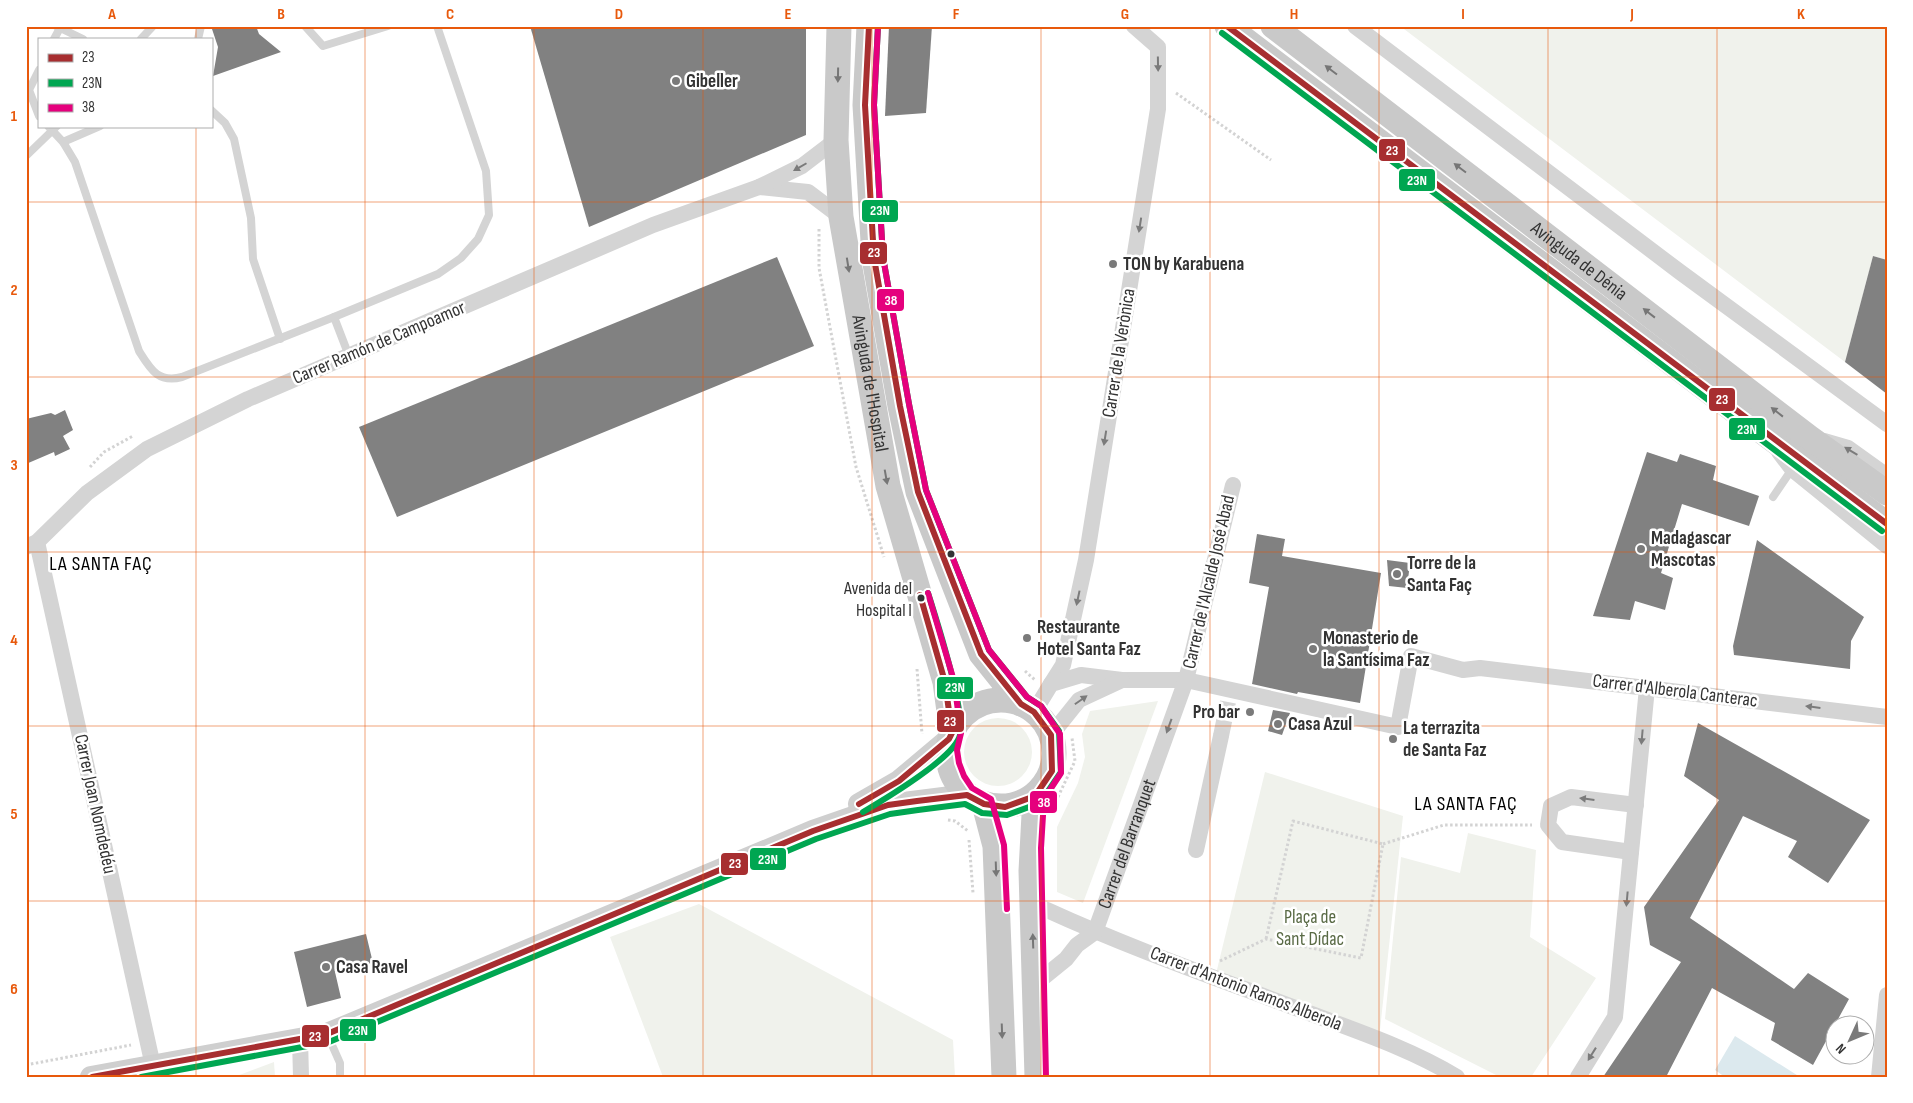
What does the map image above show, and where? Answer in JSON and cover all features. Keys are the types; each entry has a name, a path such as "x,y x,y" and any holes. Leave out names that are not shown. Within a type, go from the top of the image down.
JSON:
{"main road":[{"name":"Avinguda de l'Hospital","path":"839,26 836,140 841,217 888,486 945,682 950,736"},
{"name":"Avinguda de l'Hospital","path":"870,26 865,105 874,258 900,406 918,492 981,654 1027,708"},
{"name":"Avinguda de Dénia","path":"1227,26 1887,524"},
{"name":"Avinguda de Dénia","path":"1272,26 1810,438 1887,494"},
{"path":"1004,1077 995,846 975,799 949,768 950,736 965,714 981,704 1000,700 1027,708 1051,735 1052,771 1034,796 1031,871 1037,1077"},
{"path":"975,799 1005,807 1034,796"}],"street":[{"name":"Carrer de la Verònica","path":"1027,708 1051,684 1063,665 1086,560 1158,109 1158,47 1134,26"},
{"path":"1355,26 1680,272 1887,424"},
{"name":"Carrer Ramón de Campoamor","path":"31,544 87,494 146,449 248,399 653,225 759,187 802,166 836,140"},
{"name":"Carrer Ramón de Campoamor","path":"759,187 808,192 841,217"},
{"path":"1768,436 1792,469 1887,546"},
{"path":"1810,438 1848,448 1887,476"},
{"name":"Carrer de l'Alcalde José Abad","path":"1190,681 1232,485"},
{"name":"Carrer Joan Nomdedéu","path":"31,544 152,1066"},
{"name":"Carrer d'Alberola Canterac","path":"1190,681 1398,727 1411,656 1464,670 1480,668 1883,716"},
{"path":"1051,684 1081,675 1122,680 1190,681"},
{"path":"1051,735 1078,700 1122,680"},
{"name":"Carrer del Barranquet","path":"1034,986 1066,959 1077,945 1095,932 1190,681"},
{"path":"1578,1077 1616,1017 1647,688"},
{"path":"813,831 899,782 950,736"},
{"path":"1196,850 1221,736"},
{"path":"1631,852 1562,842 1548,825 1551,806 1571,797 1636,805"},
{"path":"91,1077 327,1034 813,831 888,805 975,799"},
{"name":"Carrer d'Antonio Ramos Alberola","path":"1032,906 1047,910 1095,932 1379,1039 1435,1063 1457,1077"},
{"path":"1879,1077 1887,995"},
{"path":"300,1039 301,1077"}],"lane":[{"path":"142,38 153,26"},
{"path":"305,26 323,46 388,26"},
{"path":"26,156 52,128 75,162 140,351 149,367 162,378 171,380 280,339 438,274 461,258 478,239 489,215 486,171 437,26"},
{"path":"58,27 81,38"},
{"path":"38,72 29,90 38,113"},
{"path":"212,111 224,123 234,139 251,218 253,259 280,339"},
{"path":"62,142 95,128"},
{"path":"334,317 349,356"},
{"path":"1773,497 1792,469"},
{"path":"327,1034 340,1064 340,1077"}],"path":[{"path":"1176,86 1176,95 1271,160"},
{"path":"1266,940 1293,821 1384,844 1444,825 1548,825"},
{"path":"1220,961 1266,940 1362,958 1384,844"},
{"path":"26,1065 139,1044"}],"green space":[{"path":"1400,26 1887,26 1887,260 1873,256 1845,362"},
{"path":"1158,701 1083,903 1057,892 1057,827 1078,783 1085,757 1082,734 1090,711"},
{"path":"998,718 1011,721 1022,728 1029,739 1032,752 1029,765 1022,776 1011,783 998,786 985,783 974,776 967,765 964,752 967,739 974,728 985,721"},
{"name":"Plaça de Sant Dídac","path":"1265,772 1403,816 1379,1039 1215,978"},
{"path":"1468,833 1536,850 1530,937 1596,978 1531,1077 1500,1077 1385,1019 1401,857 1460,873"},
{"path":"699,904 953,1040 955,1077 663,1077 610,937"},
{"path":"274,1062 275,1077 234,1077"}],"shaded area":[{"path":"1735,1036 1800,1077 1725,1077 1715,1070"}],"building":[{"path":"211,26 256,26 259,34 281,52 213,76 218,47"},
{"name":"Gibeller","path":"530,26 806,26 806,135 589,227"},
{"path":"889,26 932,26 926,113 885,116"},
{"path":"1873,256 1887,260 1887,394 1845,362"},
{"path":"777,257 814,346 397,517 359,427"},
{"path":"65,410 73,430 63,436 70,449 55,456 54,452 26,464 26,419 51,413 55,415"},
{"name":"Madagascar Mascotas","path":"1647,452 1677,462 1680,454 1716,466 1713,480 1759,496 1749,526 1682,504 1661,573 1673,578 1665,610 1635,601 1630,620 1593,616"},
{"name":"Monasterio de la Santísima Faz","path":"1257,534 1285,539 1282,556 1381,573 1360,703 1298,692 1297,694 1252,684 1269,587 1249,583"},
{"path":"1757,540 1864,617 1851,641 1850,669 1734,655 1733,646"},
{"name":"Torre de la Santa Faç","path":"1387,560 1410,563 1407,588 1389,586"},
{"name":"Casa Azul","path":"1273,710 1290,713 1282,735 1268,731"},
{"path":"1698,723 1870,820 1828,883 1788,857 1797,841 1743,816 1690,918 1794,989 1808,973 1849,999 1840,1016 1826,1016 1826,1041 1813,1065 1771,1040 1775,1023 1712,988 1666,1077 1603,1077 1681,962 1650,945 1644,907 1719,800 1684,776"},
{"name":"Casa Ravel","path":"366,934 373,963 335,972 341,998 307,1007 294,952"}],"tunnel":[{"path":"1221,736 1228,702"}],"transit line":[{"name":"23","path":"92,1077 327,1034 813,831 888,805 967,795 984,804 1005,807 1035,796 1052,771 1051,735 1034,712 1021,704 981,654 918,492 900,406 874,258 865,105 869,26"},
{"name":"23N","path":"141,1077 329,1042 816,839 890,814 965,804 982,813 1007,815 1040,803 1061,772 1059,731 1041,706 1027,697 989,650 926,490 883,257 874,105 878,26"},
{"name":"38","path":"878,26 874,105 883,257 926,490 989,650 1027,697 1041,706 1060,734 1061,773 1044,799 1041,848 1046,1077"},
{"name":"23","path":"1227,26 1887,524"},
{"name":"23N","path":"1222,33 1882,531"},
{"name":"23N","path":"863,812 901,789 930,768 953,747 959,738 961,727 955,690 928,593"},
{"name":"38","path":"928,593 954,681 961,733 957,750 959,763 964,776 972,788 991,799 1004,845 1007,909"},
{"name":"23","path":"859,804 899,781 949,739 952,733 945,682 920,595"}],"place":[{"name":"Gibeller","path":"676,81"},
{"name":"TON by Karabuena","path":"1113,264"},
{"name":"Madagascar Mascotas","path":"1641,549"},
{"name":"Torre de la Santa Faç","path":"1397,574"},
{"name":"Avenida del Hospital I","path":"921,598"},
{"name":"Restaurante Hotel Santa Faz","path":"1027,638"},
{"name":"Monasterio de la Santísima Faz","path":"1313,649"},
{"name":"Pro bar","path":"1250,712"},
{"name":"Casa Azul","path":"1278,724"},
{"name":"La terrazita de Santa Faz","path":"1393,739"},
{"name":"Casa Ravel","path":"326,967"}],"district":[{"name":"LA SANTA FAÇ","path":"101,564"},
{"name":"LA SANTA FAÇ","path":"1466,804"}]}
